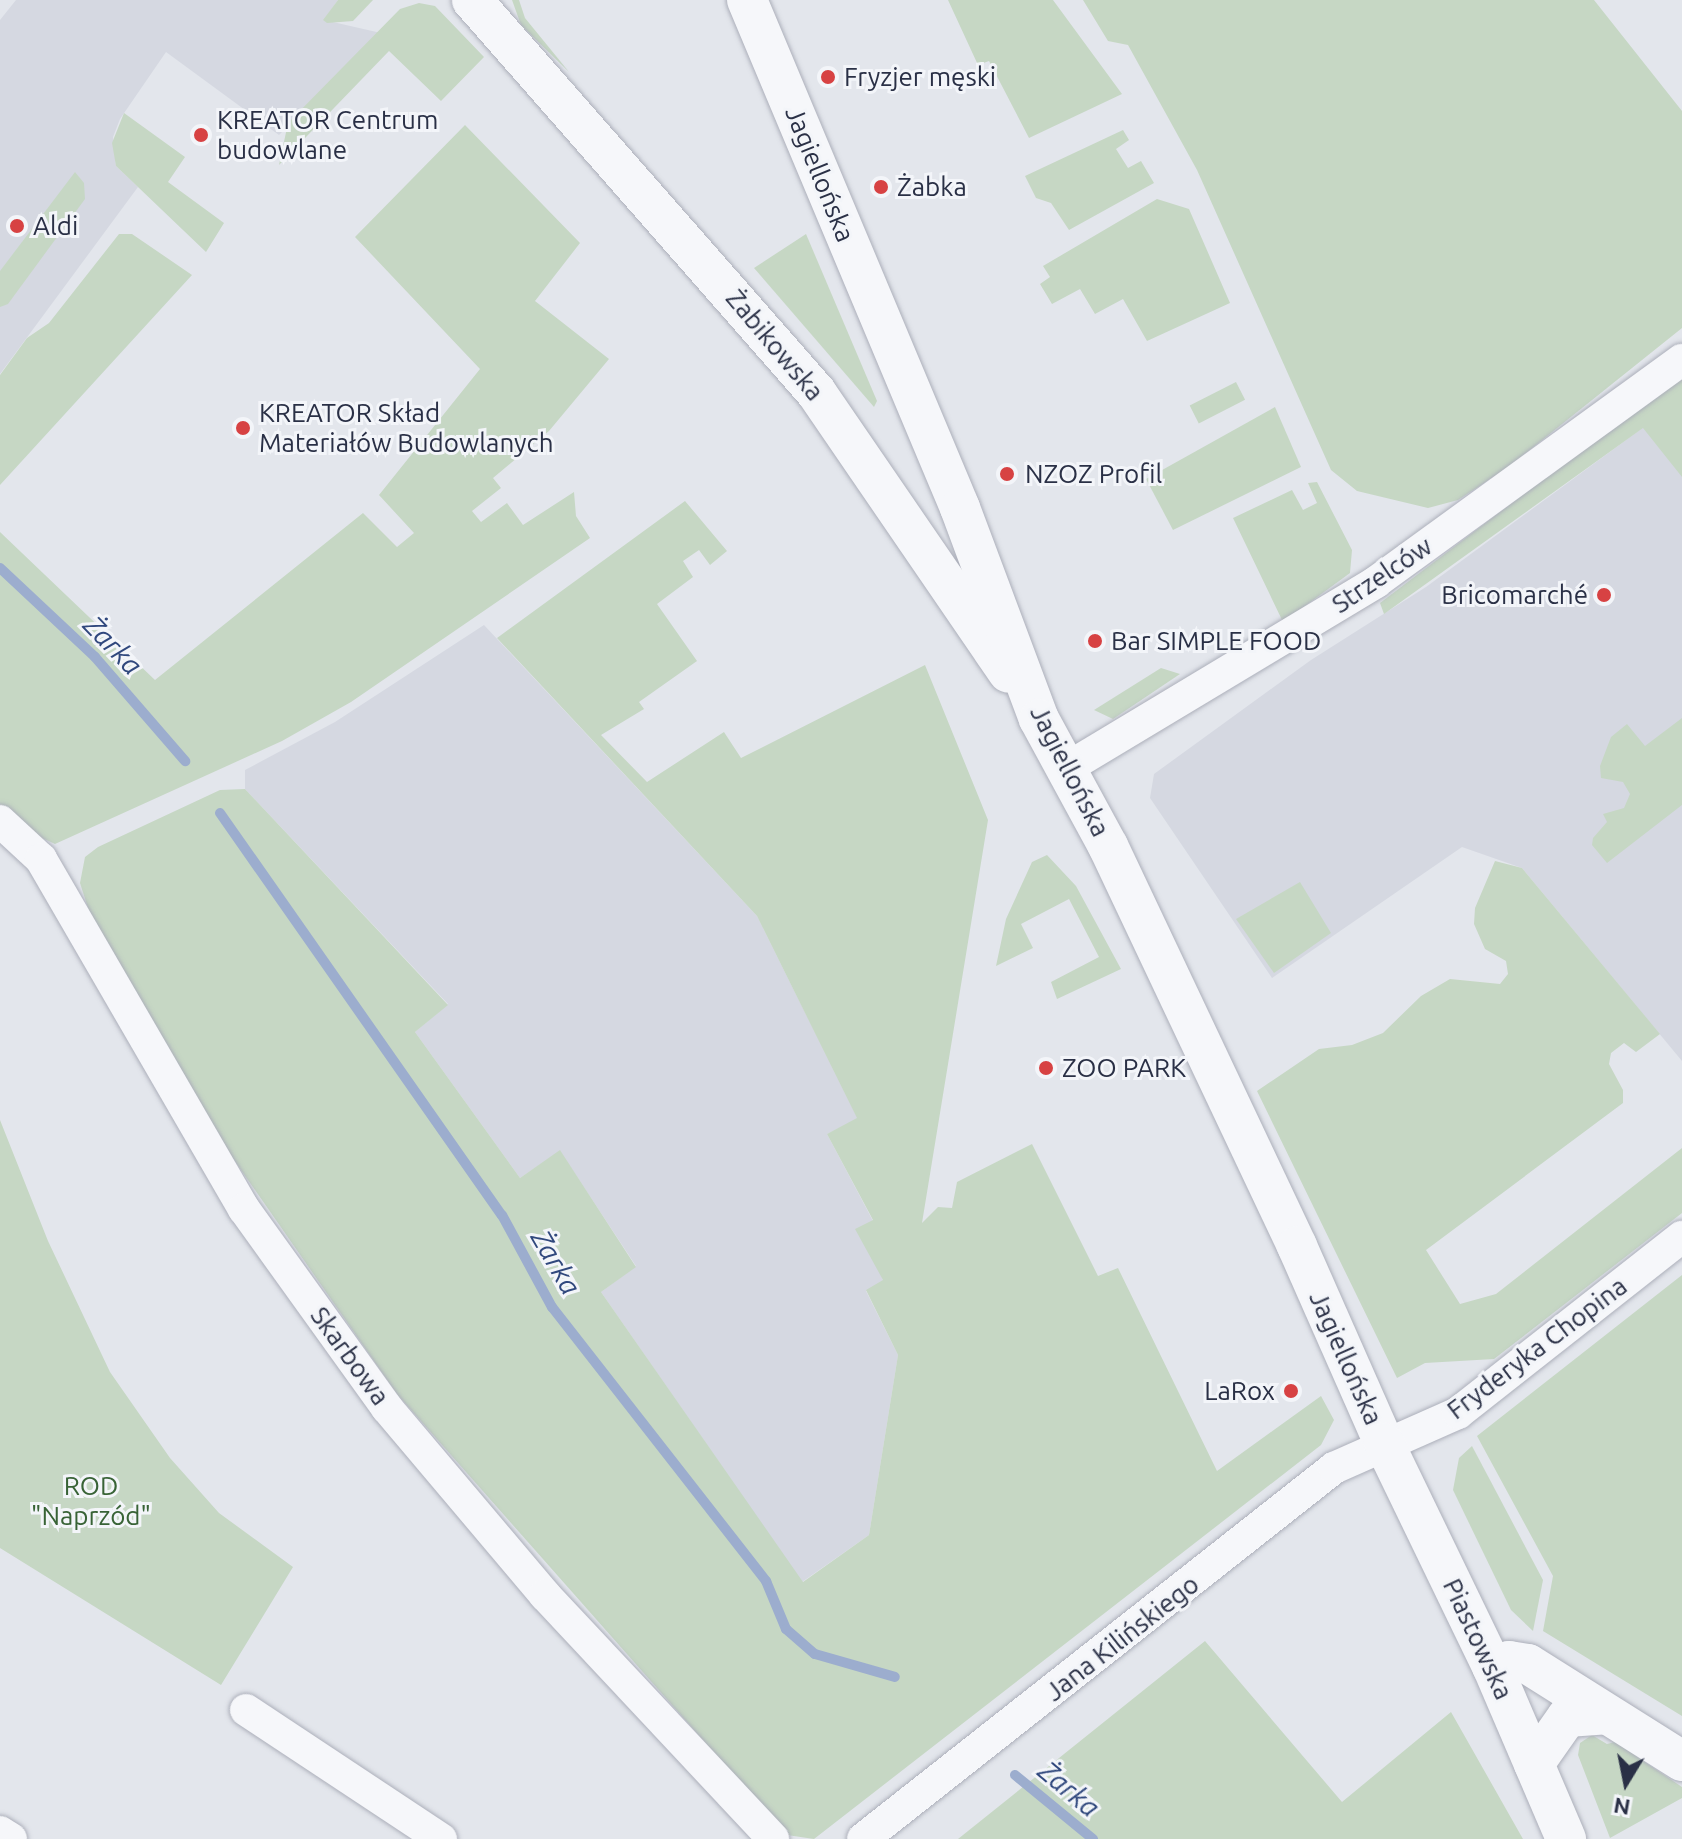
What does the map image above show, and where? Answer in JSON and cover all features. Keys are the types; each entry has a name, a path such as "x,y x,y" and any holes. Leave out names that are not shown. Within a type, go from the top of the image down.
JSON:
{"street":[{"name":"Żabikowska","path":"472,0 816,392 1039,719"},
{"name":"Jagiellońska","path":"747,0 960,508 1039,719 1108,846 1297,1246 1384,1443"},
{"name":"Strzelców","path":"1067,768 1376,582 1682,360"},
{"name":"Skarbowa","path":"0,821 41,859 244,1209 387,1408 545,1595 773,1839"},
{"name":"Fryderyka Chopina","path":"1384,1443 1458,1413 1682,1237"},
{"name":"Piastowska","path":"1384,1443 1492,1666 1566,1839"},
{"name":"Jana Kilińskiego","path":"863,1839 1334,1468 1384,1443"},
{"path":"1492,1666 1509,1661 1528,1664 1682,1761"},
{"path":"246,1710 441,1839"},
{"path":"1534,1764 1567,1717 1606,1714"},
{"path":"0,1832 11,1839"}],"shaded area":[{"path":"16,0 338,0 324,20 381,33 279,135 166,52 120,119 113,137 116,166 138,187 0,374 0,20"},
{"path":"1682,399 1682,1061 1522,868 1462,847 1272,978 1150,798 1154,774 1311,660 1426,587"},
{"path":"484,625 757,916 858,1119 827,1134 873,1221 883,1281 866,1291 898,1355 869,1535 802,1582 601,1292 636,1266 560,1151 520,1178 415,1032 448,1004 245,789 245,770 335,722"}],"green space":[{"path":"338,0 373,0 353,21 327,23 323,20"},
{"path":"512,0 519,0 525,18 569,72 521,25"},
{"path":"948,0 1053,0 1122,94 1029,138 989,61 978,65"},
{"path":"1083,0 1594,0 1682,111 1682,328 1507,468 1458,500 1428,508 1357,491 1331,470 1197,170 1128,45 1108,41"},
{"path":"419,3 435,6 484,57 441,101 389,51 279,165 288,123 400,9"},
{"path":"124,113 185,157 168,182 224,223 206,252 116,166 112,143"},
{"path":"465,125 580,243 535,301 609,359 549,431 493,478 501,488 472,511 481,522 507,503 523,525 574,492 576,516 590,538 351,702 282,741 55,844 29,832 0,804 0,532 155,680 363,513 397,547 414,533 379,495 480,369 355,237"},
{"path":"1123,130 1129,140 1116,149 1128,168 1141,161 1154,183 1069,230 1051,203 1036,198 1025,176"},
{"path":"75,172 84,183 85,199 8,304 0,307 0,271"},
{"path":"1157,199 1189,209 1230,303 1147,341 1123,299 1095,314 1080,289 1052,304 1040,284 1050,277 1043,266"},
{"path":"119,234 132,234 192,275 0,485 0,375 27,338 49,323"},
{"path":"806,234 877,401 874,407 754,268"},
{"path":"1682,374 1682,477 1643,428 1384,614 1380,603"},
{"path":"1236,382 1245,400 1199,423 1190,406"},
{"path":"1275,407 1301,467 1173,530 1146,479"},
{"path":"1317,482 1352,550 1350,573 1283,622 1233,518 1292,490 1303,510 1317,503 1308,483"},
{"path":"685,501 727,551 710,565 699,550 683,561 693,577 657,604 697,661 639,702 644,709 601,735 647,782 724,732 741,758 925,665 988,820 922,1223 938,1207 952,1208 957,1182 1032,1144 1098,1276 1118,1268 1217,1471 1321,1396 1334,1420 1321,1445 814,1839 787,1835 397,1394 184,1088 91,917 80,883 85,857 98,847 220,790 245,789 448,1005 415,1032 520,1178 560,1150 636,1267 601,1292 803,1582 869,1535 898,1355 866,1290 883,1280 855,1229 873,1220 827,1134 857,1118 757,916 497,638"},
{"path":"1161,668 1180,674 1113,719 1094,710"},
{"path":"1682,718 1682,805 1607,863 1592,845 1593,838 1607,822 1603,814 1624,808 1630,794 1623,782 1601,778 1600,766 1611,737 1627,724 1645,746"},
{"path":"1047,855 1076,886 1121,969 1057,999 1051,982 1099,957 1069,899 1021,924 1033,948 996,966 1006,919 1032,862"},
{"path":"1495,861 1522,868 1660,1034 1636,1052 1624,1043 1611,1053 1609,1064 1623,1090 1623,1103 1426,1250 1460,1304 1496,1294 1682,1148 1682,1213 1494,1359 1425,1363 1397,1378 1257,1091 1319,1049 1352,1045 1383,1033 1421,996 1450,979 1500,984 1508,974 1506,961 1485,949 1474,924 1475,908"},
{"path":"1300,882 1331,933 1274,973 1236,919"},
{"name":"ROD \"Naprzód\"","path":"0,1120 48,1241 110,1372 170,1458 219,1513 293,1567 221,1685 0,1548"},
{"path":"1682,1275 1682,1716 1543,1631 1553,1576 1477,1436"},
{"path":"1472,1446 1543,1580 1533,1631 1511,1610 1453,1490 1459,1458"},
{"path":"1205,1641 1342,1802 1451,1712 1523,1839 958,1839"},
{"path":"1592,1735 1607,1744 1615,1742 1682,1787 1682,1798 1610,1838 1578,1755 1580,1743"}],"waterway":[{"name":"Żarka","path":"0,568 95,657 185,761"},
{"name":"Żarka","path":"220,813 502,1215 552,1307 766,1581 786,1629 815,1654 895,1677"},
{"name":"Żarka","path":"1015,1775 1093,1839"}],"place":[{"name":"Fryzjer męski","path":"828,77"},
{"name":"KREATOR Centrum budowlane","path":"201,135"},
{"name":"Żabka","path":"881,187"},
{"name":"Aldi","path":"17,226"},
{"name":"KREATOR Skład Materiałów Budowlanych","path":"243,428"},
{"name":"NZOZ Profil","path":"1007,474"},
{"name":"Bricomarché","path":"1604,595"},
{"name":"Bar SIMPLE FOOD","path":"1095,641"},
{"name":"ZOO PARK","path":"1046,1068"},
{"name":"LaRox","path":"1291,1391"}]}
